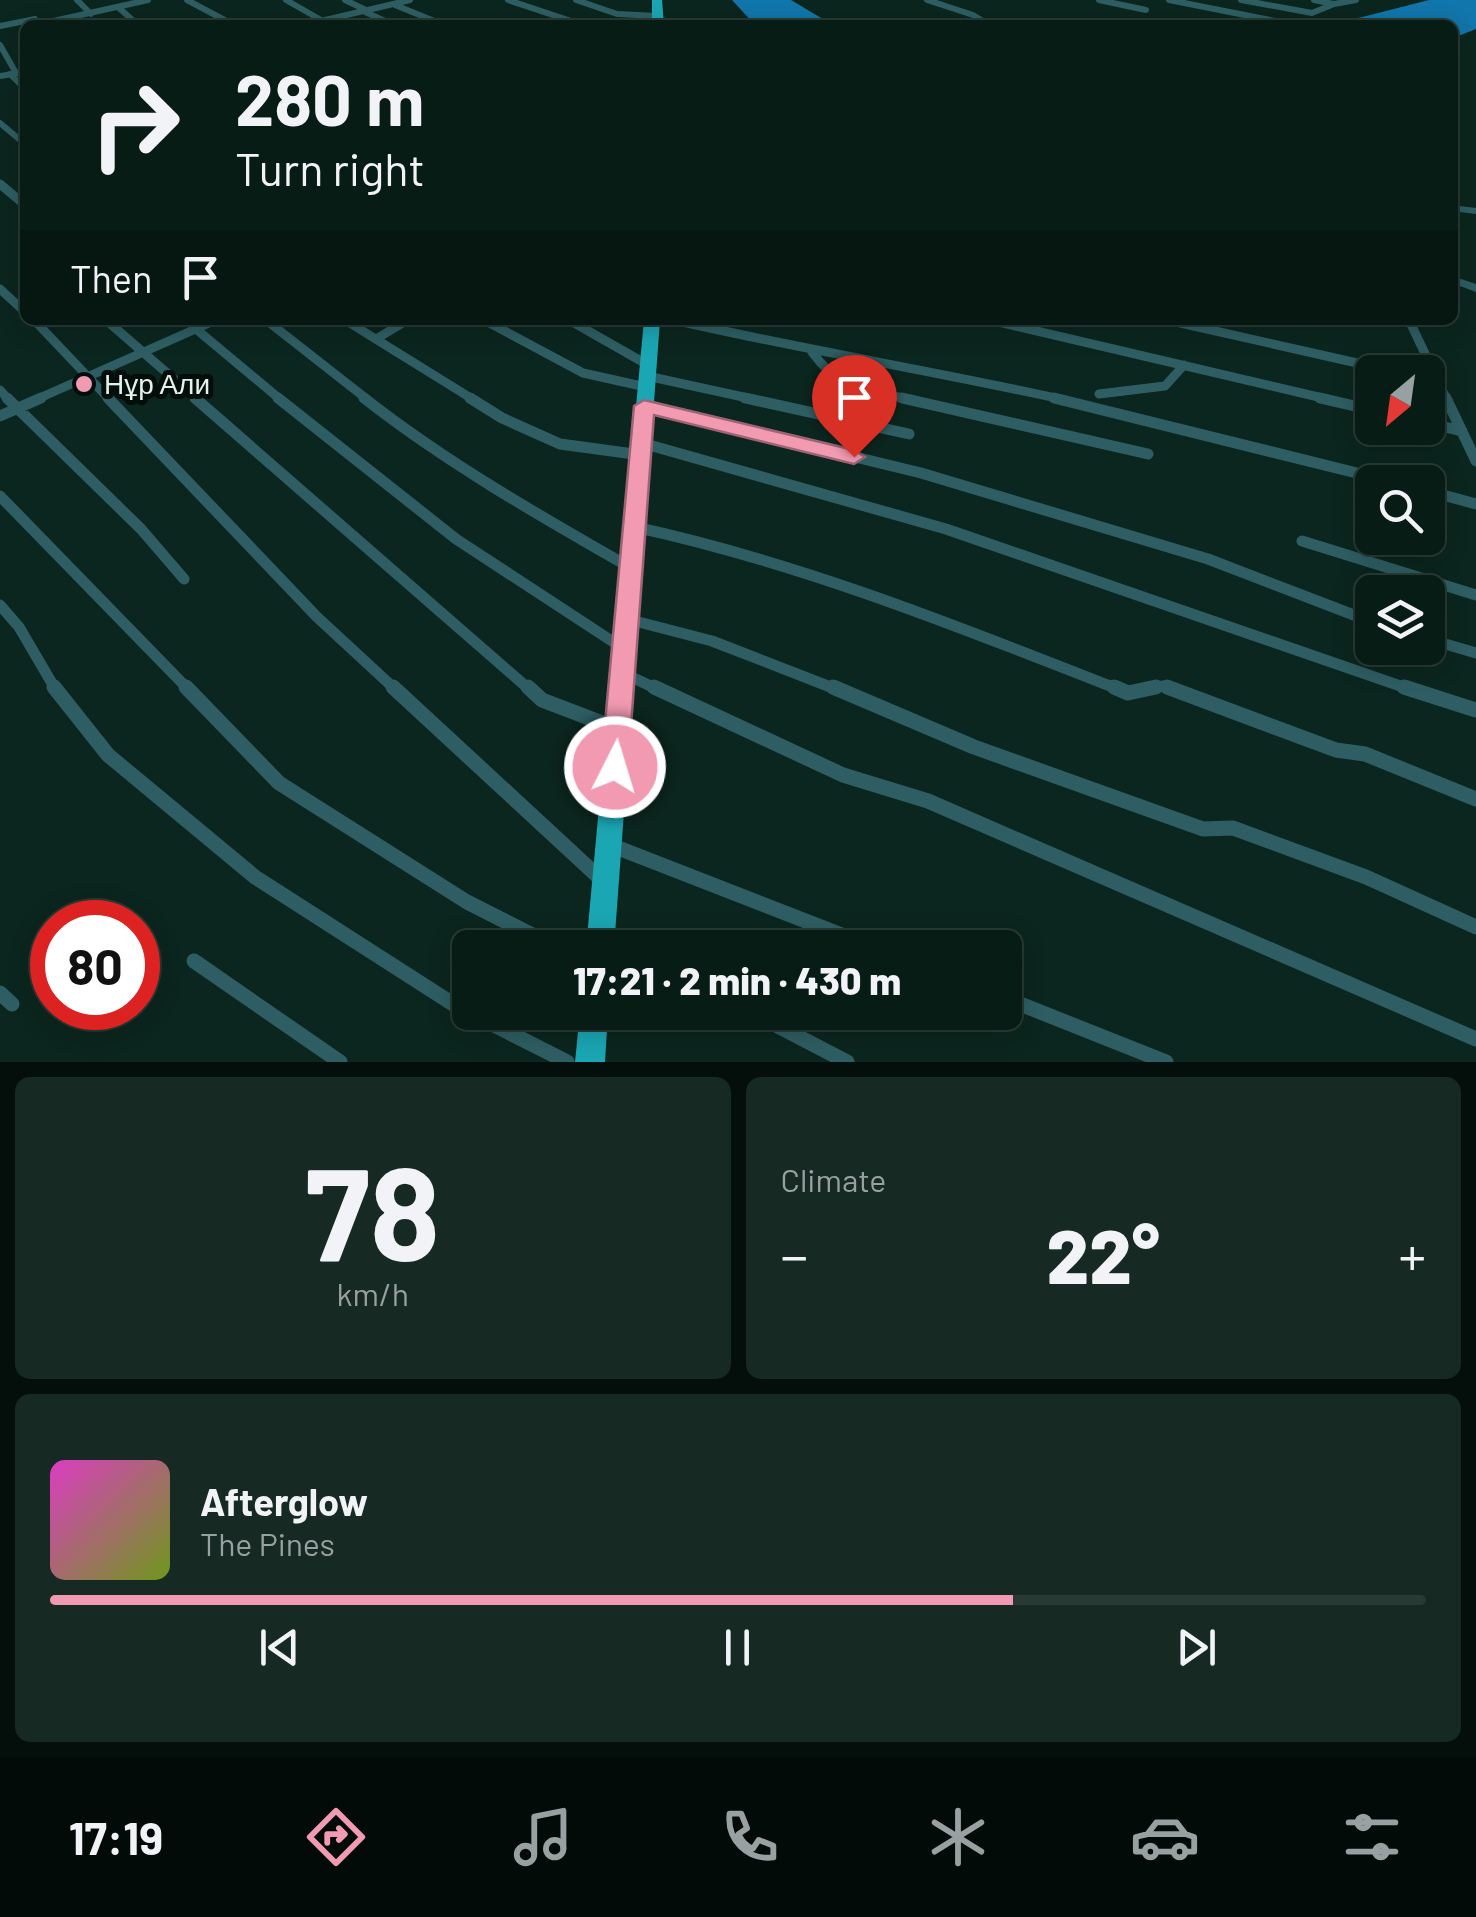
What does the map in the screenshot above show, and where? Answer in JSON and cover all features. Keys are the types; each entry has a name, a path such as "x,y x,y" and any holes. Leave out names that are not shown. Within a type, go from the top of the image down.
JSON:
{"highway":[{"path":"601,930 634,527 655,325"},
{"path":"590,1062 593,1030"}],"street":[{"path":"77,0 92,20"},
{"path":"37,20 88,14 145,0"},
{"path":"187,0 225,20"},
{"path":"286,0 321,20 404,2 435,20"},
{"path":"345,0 384,20"},
{"path":"508,0 569,20"},
{"path":"576,0 617,14 652,20"},
{"path":"927,0 982,20"},
{"path":"1098,0 1146,10"},
{"path":"1169,0 1270,20"},
{"path":"1241,0 1312,13"},
{"path":"1314,0 1334,4"},
{"path":"1287,20 1356,0"},
{"path":"119,8 132,20"},
{"path":"0,44 17,73 0,76"},
{"path":"0,123 20,140"},
{"path":"0,184 20,200"},
{"path":"0,290 20,308"},
{"path":"39,325 316,618 605,883"},
{"path":"111,325 542,700 618,729"},
{"path":"0,416 205,325"},
{"path":"272,325 395,422 539,515 631,568"},
{"path":"353,325 502,418 560,444 641,449 946,529 1106,582 1305,656 1476,710"},
{"path":"376,339 399,325"},
{"path":"493,325 583,373 909,434"},
{"path":"576,325 647,383 921,473 1208,558 1355,615"},
{"path":"680,325 812,352 916,367 1140,416 1355,472"},
{"path":"1012,325 1355,406"},
{"path":"1189,325 1355,363"},
{"path":"1411,325 1422,355"},
{"path":"196,329 403,500 557,610 624,649"},
{"path":"812,352 829,376 850,386 1148,454"},
{"path":"1099,394 1166,386 1184,365"},
{"path":"0,390 67,462 157,542 184,579"},
{"path":"1445,402 1476,460"},
{"path":"1445,427 1462,431"},
{"path":"0,496 279,783 467,902 522,930"},
{"path":"1445,496 1476,504"},
{"path":"634,527 690,539 821,580 967,630 1128,693 1163,686 1336,750 1366,754 1476,799"},
{"path":"1302,541 1476,594"},
{"path":"0,605 18,627 43,674 108,755 255,878 453,1004 566,1062"},
{"path":"627,618 777,664 974,748 1204,829 1233,828 1266,840 1366,877 1476,927"},
{"path":"1445,644 1476,654"},
{"path":"622,673 843,775 928,802 1476,1039"},
{"path":"608,844 829,930"},
{"path":"194,961 340,1062"},
{"path":"1022,1005 1166,1062"},
{"path":"785,1030 847,1062"}],"water":[{"path":"732,0 791,0 825,20 750,20"},
{"path":"1429,0 1476,0 1476,29 1458,36 1458,20 1351,20"}],"place":[{"name":"Нұр Али","path":"84,384"}],"route":[{"path":"615,767 644,406 854,457"}]}
